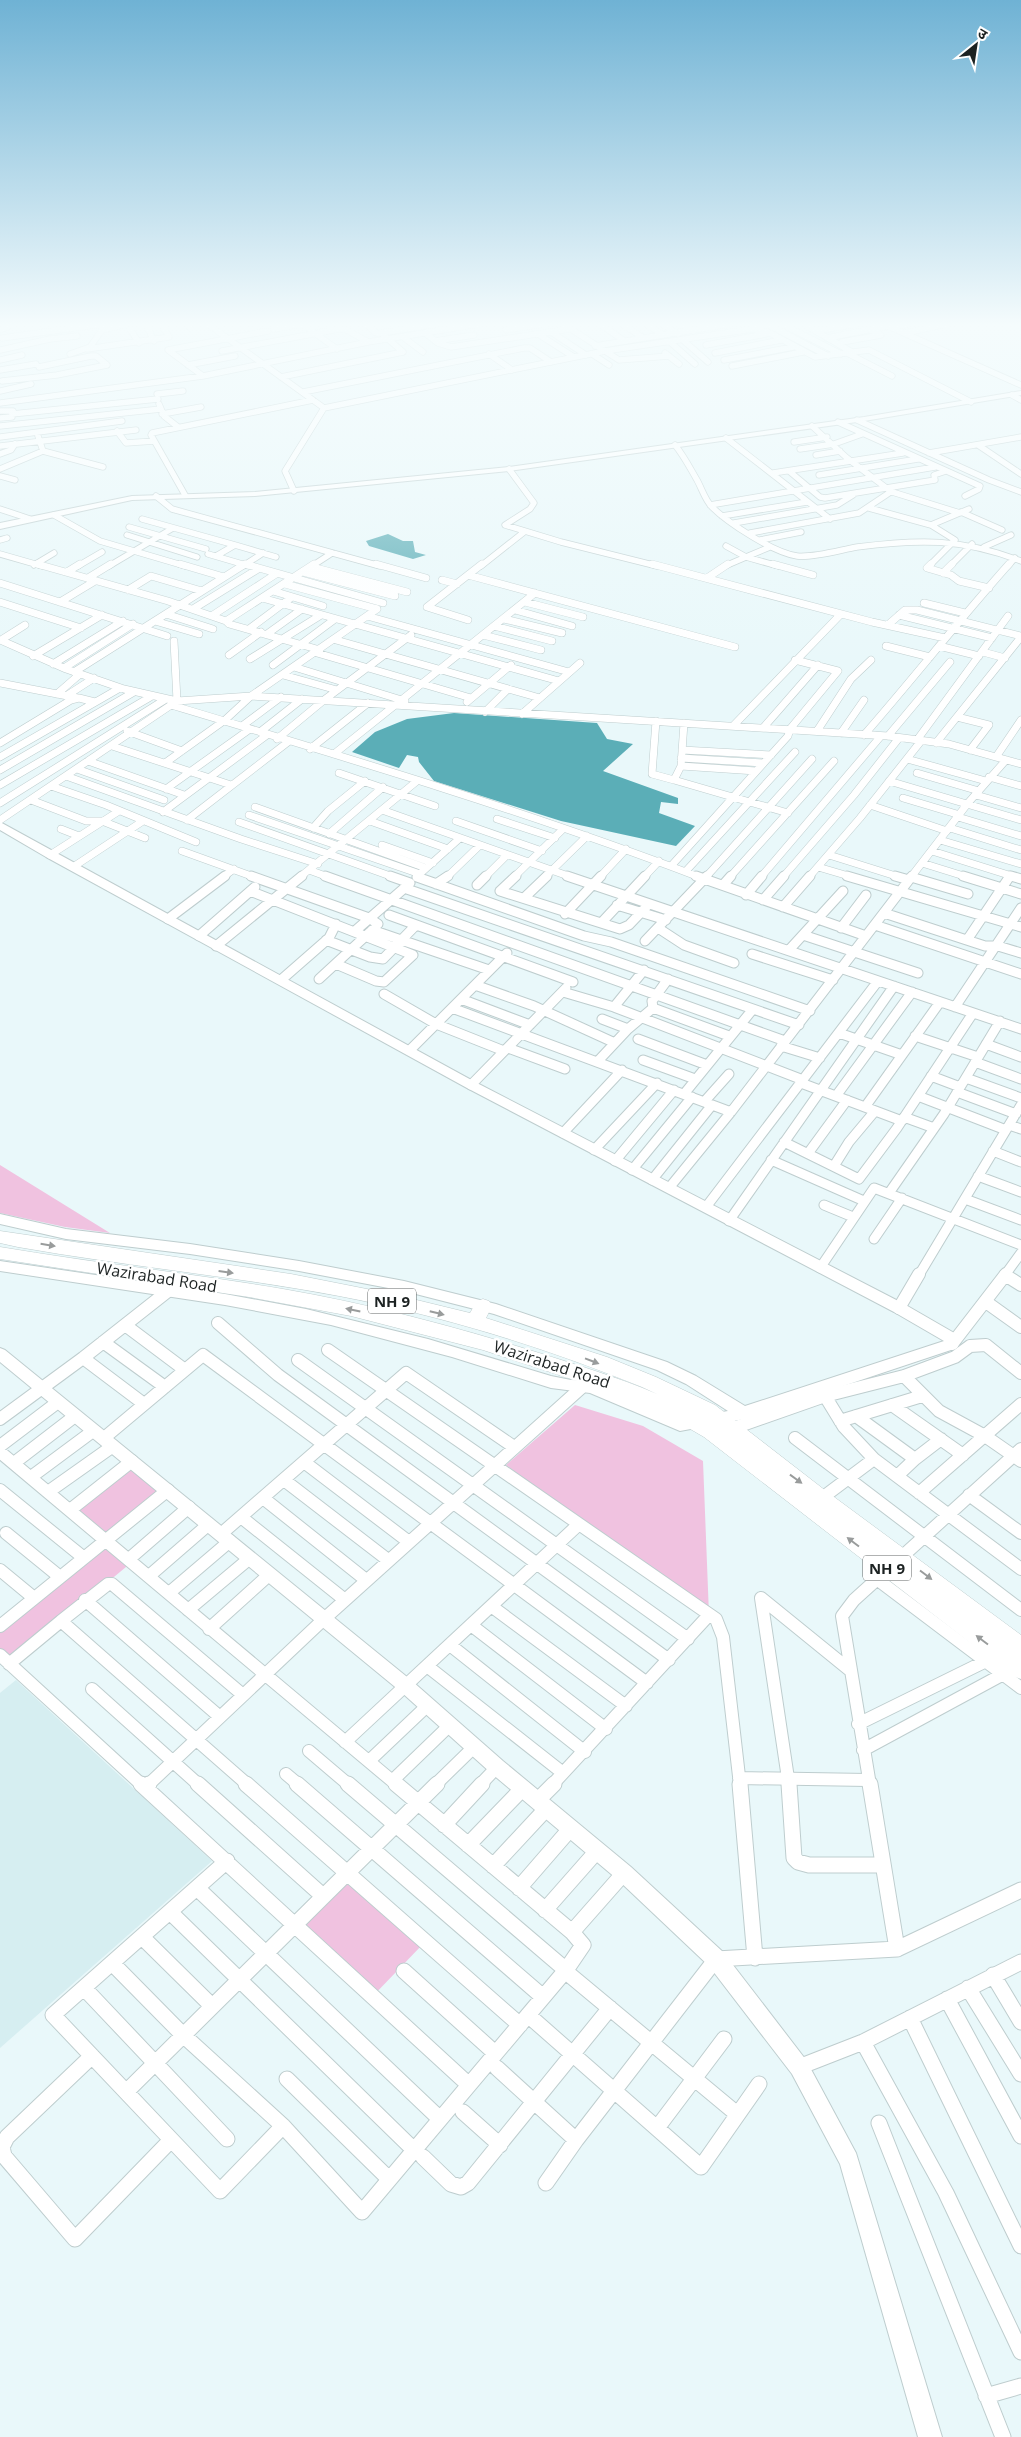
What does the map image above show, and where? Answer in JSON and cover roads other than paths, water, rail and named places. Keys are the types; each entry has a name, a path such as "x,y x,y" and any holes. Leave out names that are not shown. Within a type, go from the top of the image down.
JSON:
{"highway":[{"name":"Wazirabad Road","path":"0,1237 135,1260 292,1281 388,1300 474,1322 568,1352 604,1383 698,1404 722,1428 890,1569 1016,1664"},
{"name":"Wazirabad Road","path":"0,1253 176,1286 285,1296 374,1314 482,1341 634,1392 695,1421 722,1428 822,1498 890,1569"},
{"path":"474,1322 483,1306"}],"street":[{"path":"38,436 43,450"},
{"path":"0,446 80,436"},
{"path":"119,436 126,443 154,441"},
{"path":"151,436 186,495"},
{"path":"294,491 285,471 308,436"},
{"path":"0,526 132,498 186,495 245,495 294,491 509,469 742,436"},
{"path":"800,449 834,444 857,436"},
{"path":"866,436 980,486 965,496"},
{"path":"891,436 989,480 1021,492"},
{"path":"794,442 827,437 840,451 876,478 888,490 961,513 1002,530"},
{"path":"726,438 830,519"},
{"path":"929,453 1020,438"},
{"path":"0,454 11,450 15,444"},
{"path":"674,445 687,461 710,505 722,516 770,547 784,553 797,556 880,544 955,540 984,547 1018,560 965,613 864,734"},
{"path":"978,445 1021,474"},
{"path":"0,469 43,450 103,467"},
{"path":"816,454 840,451"},
{"path":"773,473 904,452"},
{"path":"819,475 918,459"},
{"path":"710,505 935,467"},
{"path":"509,469 534,503 530,509 505,524 524,532 879,624 889,624 945,638"},
{"path":"789,471 822,498 888,490 934,480 934,475 946,471"},
{"path":"0,476 15,480"},
{"path":"750,533 859,513 869,508 888,490"},
{"path":"734,523 838,505 855,493"},
{"path":"156,496 172,510 426,578"},
{"path":"722,516 807,502"},
{"path":"869,508 931,525 955,540"},
{"path":"0,509 30,519"},
{"path":"931,525 969,509"},
{"path":"54,515 95,539 224,577"},
{"path":"142,519 276,557"},
{"path":"129,527 207,551 244,565 383,603"},
{"path":"60,602 92,579 173,528"},
{"path":"468,620 428,607 524,532"},
{"path":"760,540 801,532"},
{"path":"127,535 197,557"},
{"path":"984,547 1011,535"},
{"path":"0,540 7,538"},
{"path":"955,540 927,567 928,569 943,573 959,581 989,588"},
{"path":"943,573 972,544"},
{"path":"216,556 235,545"},
{"path":"726,546 746,557 813,575"},
{"path":"707,578 722,567 770,547"},
{"path":"67,572 102,552"},
{"path":"34,565 54,553"},
{"path":"57,694 77,673 144,627 263,553"},
{"path":"226,621 332,553"},
{"path":"0,554 181,605 213,615 229,624 302,644 368,668 471,698"},
{"path":"312,567 407,592"},
{"path":"193,609 258,569"},
{"path":"303,572 395,596"},
{"path":"213,615 276,574"},
{"path":"468,575 734,647"},
{"path":"128,590 152,576 202,591"},
{"path":"442,580 457,584"},
{"path":"0,583 144,627 170,638 171,702"},
{"path":"165,763 225,720 251,696 336,640 377,609 285,584"},
{"path":"273,591 323,606"},
{"path":"334,754 535,593"},
{"path":"249,629 292,597"},
{"path":"262,598 559,680"},
{"path":"0,602 81,628"},
{"path":"525,602 582,617"},
{"path":"924,603 965,613"},
{"path":"229,655 302,609"},
{"path":"515,610 572,626"},
{"path":"889,624 905,610 917,610 1021,637 1017,647 1005,658 936,743"},
{"path":"34,656 102,614"},
{"path":"166,614 213,629"},
{"path":"734,725 841,614"},
{"path":"250,659 321,615"},
{"path":"899,615 992,638"},
{"path":"367,616 420,627 569,672"},
{"path":"783,907 890,781 1008,616"},
{"path":"45,661 114,618"},
{"path":"504,618 562,633"},
{"path":"273,665 335,619"},
{"path":"53,664 123,621"},
{"path":"155,621 199,634"},
{"path":"64,668 133,624"},
{"path":"1,640 25,625"},
{"path":"494,626 552,641"},
{"path":"277,739 324,700 420,627"},
{"path":"89,634 108,640"},
{"path":"484,635 541,650"},
{"path":"1,640 45,661 120,688 171,702 277,739 334,754 626,849 659,860 746,895 866,936"},
{"path":"336,640 540,698"},
{"path":"893,642 934,652"},
{"path":"886,646 934,652 981,654 1005,658"},
{"path":"459,710 488,683 520,658"},
{"path":"672,865 788,736 790,729 838,671 795,660"},
{"path":"817,731 851,679 871,660"},
{"path":"746,895 950,662"},
{"path":"522,714 580,663"},
{"path":"763,728 818,665"},
{"path":"294,667 399,703 427,708 864,734 936,743 1021,764"},
{"path":"283,675 337,690"},
{"path":"66,696 94,678"},
{"path":"1,684 95,702"},
{"path":"0,757 120,688"},
{"path":"485,712 508,689"},
{"path":"0,770 134,692"},
{"path":"0,784 152,696"},
{"path":"0,803 119,728 171,702 251,696 399,703"},
{"path":"242,726 281,697"},
{"path":"0,743 71,700 79,698"},
{"path":"163,812 209,778 302,699"},
{"path":"840,733 864,700"},
{"path":"0,820 112,746 171,702"},
{"path":"310,749 368,703"},
{"path":"957,717 989,725 970,750"},
{"path":"996,757 1021,720"},
{"path":"656,721 652,774 788,813"},
{"path":"674,780 681,758 684,722"},
{"path":"119,728 182,751"},
{"path":"166,789 250,729"},
{"path":"0,732 69,758 164,800"},
{"path":"763,900 854,795 899,738"},
{"path":"186,820 288,742"},
{"path":"112,746 231,785"},
{"path":"686,871 796,752"},
{"path":"681,758 771,755"},
{"path":"681,758 763,763"},
{"path":"681,758 756,771"},
{"path":"645,942 812,759"},
{"path":"907,759 1021,786"},
{"path":"669,1188 810,1011 968,803 1006,760"},
{"path":"723,886 834,761"},
{"path":"83,765 184,795"},
{"path":"339,773 383,787 401,796 435,806"},
{"path":"917,773 1021,808"},
{"path":"66,776 163,812 318,864"},
{"path":"313,828 328,811 365,781"},
{"path":"216,946 417,781"},
{"path":"890,781 1021,820"},
{"path":"51,786 196,842"},
{"path":"329,834 383,787"},
{"path":"903,798 1021,836"},
{"path":"31,800 86,821 102,821 145,838"},
{"path":"870,805 1021,850"},
{"path":"255,807 329,834 350,837 418,876 436,884 810,1011"},
{"path":"382,810 442,830 475,845 1021,1028"},
{"path":"436,884 451,874 486,831 508,810"},
{"path":"50,855 119,811"},
{"path":"250,815 418,876 644,970 799,1025"},
{"path":"498,820 555,838"},
{"path":"73,867 143,821"},
{"path":"370,821 448,849"},
{"path":"456,821 542,851"},
{"path":"239,822 329,854 418,876"},
{"path":"0,824 50,855 471,1085 898,1308 951,1338 952,1344"},
{"path":"61,829 79,836"},
{"path":"563,829 500,891 620,929 629,924 648,904"},
{"path":"524,898 586,836"},
{"path":"355,931 460,838"},
{"path":"940,840 1021,864"},
{"path":"567,912 626,849"},
{"path":"182,851 369,918"},
{"path":"932,851 1021,879"},
{"path":"477,885 507,855"},
{"path":"828,855 968,894"},
{"path":"603,921 659,860"},
{"path":"922,863 1021,894"},
{"path":"818,868 1021,927"},
{"path":"168,919 234,869"},
{"path":"310,870 739,1025 820,1058"},
{"path":"968,940 1010,876"},
{"path":"199,936 263,880"},
{"path":"789,950 843,891"},
{"path":"250,892 355,931 372,930 489,970"},
{"path":"841,928 866,895"},
{"path":"320,979 403,903"},
{"path":"617,905 666,920"},
{"path":"955,1007 1021,908"},
{"path":"884,913 968,940 1021,953"},
{"path":"389,915 573,982"},
{"path":"336,964 376,981 384,982 413,957 411,953 395,947 372,930 369,918"},
{"path":"280,980 326,940 336,924"},
{"path":"326,940 370,957 383,959 403,940 416,924"},
{"path":"875,925 1021,974"},
{"path":"658,928 664,935 734,963"},
{"path":"803,935 918,973"},
{"path":"410,1050 516,943"},
{"path":"752,954 833,980"},
{"path":"471,1085 584,969"},
{"path":"614,1007 644,970"},
{"path":"653,1008 652,1001 668,979"},
{"path":"706,1207 878,981"},
{"path":"475,985 544,1011 615,1043"},
{"path":"729,1221 894,986"},
{"path":"563,992 614,1007 721,1048 870,1109 934,1128"},
{"path":"836,1096 912,992"},
{"path":"384,994 436,1024 565,1069"},
{"path":"461,999 530,1025"},
{"path":"834,1166 902,1056 940,1002"},
{"path":"452,1008 731,1112"},
{"path":"598,1061 628,1029 653,1008"},
{"path":"653,1008 729,1036"},
{"path":"632,1170 683,1094 753,1009"},
{"path":"784,1142 809,1152 859,1179 903,1119 973,1012"},
{"path":"602,1020 628,1029"},
{"path":"889,1193 947,1108 1000,1022"},
{"path":"839,1033 902,1056"},
{"path":"916,1036 950,1048 1021,1079"},
{"path":"638,1039 707,1065"},
{"path":"986,1044 1021,1057"},
{"path":"643,1060 695,1079"},
{"path":"563,1133 622,1070"},
{"path":"652,1180 728,1074"},
{"path":"898,1308 1018,1109 958,1090 931,1076"},
{"path":"966,1078 1021,1098"},
{"path":"594,1150 657,1083"},
{"path":"615,1161 683,1094"},
{"path":"918,1096 947,1108 1008,1127 1021,1129"},
{"path":"809,1152 847,1100"},
{"path":"993,1151 1021,1162"},
{"path":"771,1160 864,1201"},
{"path":"978,1176 1021,1192"},
{"path":"820,1268 874,1188 1021,1244"},
{"path":"874,1240 902,1198"},
{"path":"965,1199 1021,1220"},
{"path":"824,1205 853,1217"},
{"path":"0,1219 66,1234 190,1249 299,1266 404,1286 483,1306 579,1336 662,1366 692,1380 744,1413"},
{"path":"722,1428 744,1413 952,1344 986,1302 1021,1253"},
{"path":"0,1266 61,1277 176,1286"},
{"path":"1005,1275 1021,1285"},
{"path":"0,1419 176,1286"},
{"path":"986,1302 1021,1327"},
{"path":"218,1323 278,1375 669,1660"},
{"path":"125,1326 185,1370"},
{"path":"103,1342 164,1387"},
{"path":"722,1428 825,1396 904,1376 955,1357 970,1346 979,1344 986,1344 1021,1373"},
{"path":"328,1350 385,1392 710,1615 721,1628 739,1778 755,1958"},
{"path":"0,1354 406,1686 497,1768 624,1873 716,1959 799,2067 849,2160 930,2437"},
{"path":"48,1492 103,1438 203,1355 648,1683"},
{"path":"83,1358 144,1404"},
{"path":"298,1360 471,1486 688,1639"},
{"path":"149,1576 220,1533 241,1517 406,1373 514,1447"},
{"path":"897,1949 858,1724 842,1616 846,1606 890,1569 923,1536 969,1495 1018,1456 939,1410 922,1396 904,1376"},
{"path":"146,1787 366,1580 492,1466 514,1447 604,1383"},
{"path":"825,1396 840,1421 874,1459 1021,1569"},
{"path":"840,1421 922,1396"},
{"path":"0,1446 58,1402"},
{"path":"919,1493 1021,1404"},
{"path":"892,1405 963,1455"},
{"path":"14,1462 75,1416"},
{"path":"856,1416 915,1459"},
{"path":"31,1477 103,1438"},
{"path":"795,1438 1021,1610"},
{"path":"897,1476 941,1439"},
{"path":"0,1452 572,1932 583,1945 569,1973 543,1997 440,2119 419,2154 389,2179 362,2212 283,2126 183,2035 112,1963"},
{"path":"822,1498 846,1478 874,1459"},
{"path":"70,1510 132,1461"},
{"path":"304,1462 409,1542"},
{"path":"284,1480 388,1560"},
{"path":"0,1490 84,1558"},
{"path":"2,1620 34,1598 168,1490"},
{"path":"969,1495 1021,1534"},
{"path":"263,1498 366,1580"},
{"path":"129,1559 188,1508"},
{"path":"241,1517 345,1600"},
{"path":"345,1742 578,1525"},
{"path":"6,1533 60,1577"},
{"path":"169,1593 220,1533"},
{"path":"188,1610 250,1558"},
{"path":"890,1569 986,1661"},
{"path":"0,1570 34,1598"},
{"path":"209,1629 270,1574"},
{"path":"243,1695 112,1584 108,1584 61,1621 5,1659 469,2085"},
{"path":"851,1671 761,1598 789,1780 794,1858 798,1862 810,1865 883,1865"},
{"path":"86,1600 220,1717"},
{"path":"491,1606 626,1706"},
{"path":"493,1866 563,1774 710,1615"},
{"path":"61,1621 197,1739 346,1874 524,2020 572,2054 701,2167 759,2084"},
{"path":"471,1625 606,1729"},
{"path":"450,1644 585,1752"},
{"path":"858,1724 986,1661 1016,1664"},
{"path":"1016,1664 1021,1688"},
{"path":"863,1750 1016,1664"},
{"path":"427,1666 563,1774"},
{"path":"92,1690 323,1896"},
{"path":"369,1761 427,1706"},
{"path":"392,1781 450,1726"},
{"path":"126,2092 474,1747"},
{"path":"309,1751 737,2114"},
{"path":"444,1825 497,1768"},
{"path":"286,1774 543,1997"},
{"path":"739,1778 868,1780"},
{"path":"468,1845 523,1788"},
{"path":"519,1888 571,1828"},
{"path":"545,1910 598,1851"},
{"path":"227,1861 54,2015 220,2191 283,2126"},
{"path":"572,1932 624,1873"},
{"path":"197,1888 440,2119"},
{"path":"716,1959 897,1949 1021,1890"},
{"path":"170,1912 451,2184 461,2186 468,2183 610,2008"},
{"path":"142,1937 212,2006"},
{"path":"546,2183 576,2140 716,1959"},
{"path":"799,2067 863,2042 968,1988 1019,1966"},
{"path":"404,1970 496,2053"},
{"path":"993,1976 1021,2022"},
{"path":"84,1988 228,2139"},
{"path":"968,1988 1021,2074"},
{"path":"947,1999 1021,2136"},
{"path":"910,2018 1021,2246"},
{"path":"657,2128 724,2039"},
{"path":"863,2042 946,2193 1021,2352"},
{"path":"92,2056 7,2137 2,2147 4,2156 75,2239 171,2140"},
{"path":"497,2068 576,2140"},
{"path":"287,2079 389,2179"},
{"path":"463,2112 500,2145"},
{"path":"879,2123 1003,2437"},
{"path":"986,2396 1021,2386"}],"water":[{"path":"388,534 403,541 413,541 415,552 426,555 413,559 369,546 366,541"},
{"path":"454,713 597,723 607,739 633,744 603,771 678,798 678,804 661,802 659,813 695,826 676,846 561,821 434,781 419,762 418,757 407,755 399,768 352,752 375,732 407,719"}]}
